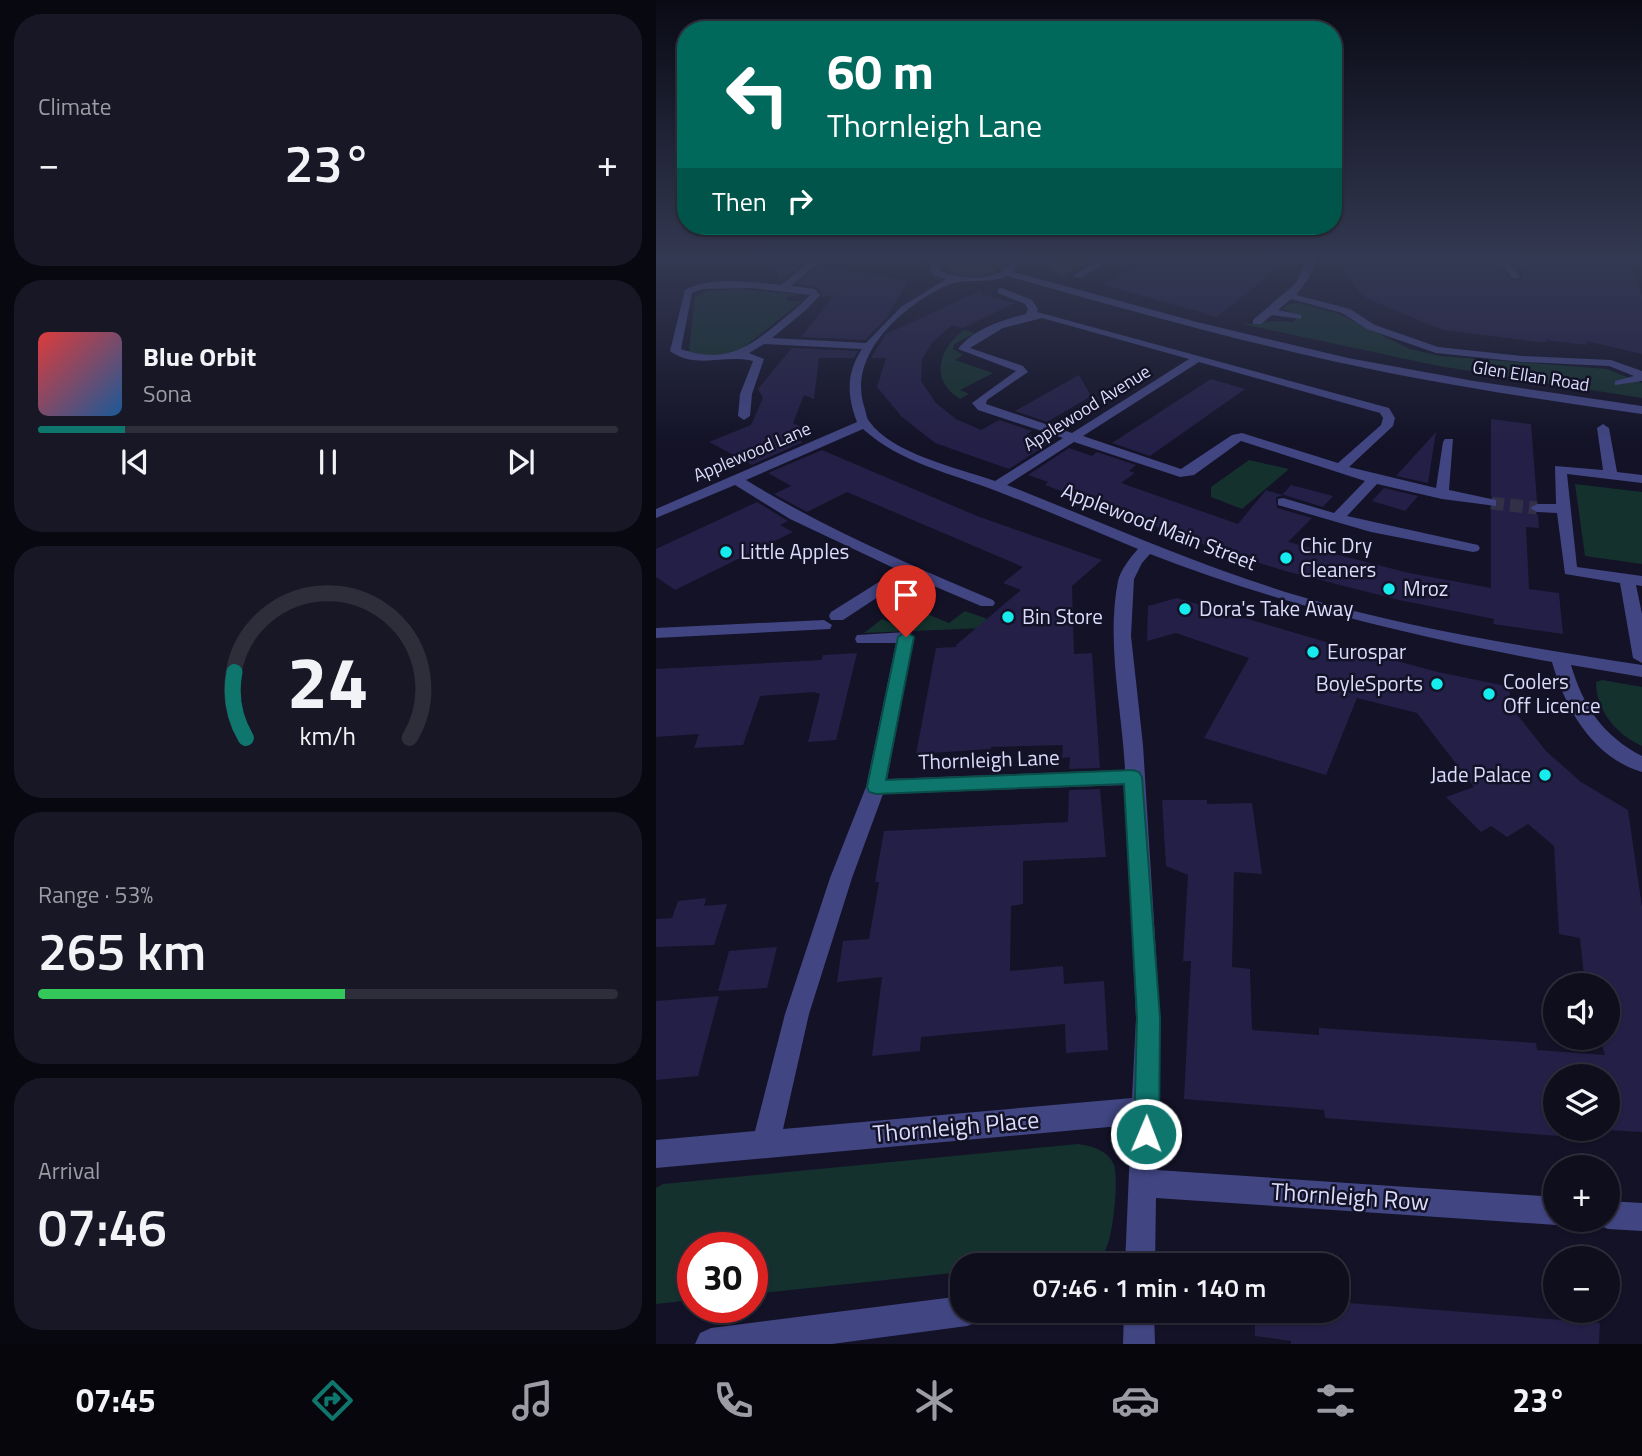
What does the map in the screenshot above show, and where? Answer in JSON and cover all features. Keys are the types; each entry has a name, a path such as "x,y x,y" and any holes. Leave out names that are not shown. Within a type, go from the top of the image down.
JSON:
{"street":[{"path":"682,320 675,351 691,357 742,355 759,359 746,394 744,416"},
{"path":"742,355 787,320"},
{"path":"864,424 853,391 855,369 869,346 893,320"},
{"path":"1020,320 972,340 963,349 1019,368 1022,372 983,398 978,403 982,407 1180,472 1189,472 1236,438 1242,437 1374,479 1491,503"},
{"path":"1059,320 1385,411 1389,418 1387,426 1341,467"},
{"name":"Glen Ellan Road","path":"1174,320 1309,353 1451,380 1642,410"},
{"path":"1360,320 1371,327 1436,350 1522,359 1611,363 1625,366 1642,376"},
{"path":"763,341 869,346"},
{"name":"Applewood Avenue","path":"996,486 1197,359"},
{"path":"1619,383 1642,376"},
{"name":"Applewood Lane","path":"656,514 864,424"},
{"name":"Applewood Main Street","path":"864,424 898,449 926,462 996,486 1148,548 1293,599 1392,626 1642,671"},
{"path":"1603,428 1611,476"},
{"path":"1442,495 1449,442"},
{"path":"1642,480 1560,469 1570,571 1635,580 1642,658"},
{"path":"1337,518 1374,479"},
{"path":"736,480 795,516 909,570 987,603"},
{"path":"1283,502 1410,537 1473,548"},
{"path":"1537,508 1564,509"},
{"path":"1141,1253 1145,1183 1148,1018 1133,745 1123,636 1126,579 1135,561 1148,548"},
{"path":"656,633 831,620 909,570"},
{"path":"766,1144 797,1014 841,878 876,787 906,637 863,639"},
{"path":"1560,658 1569,693 1581,715 1601,738 1626,758 1642,765"},
{"name":"Thornleigh Lane","path":"876,787 1133,777"},
{"name":"Thornleigh Place","path":"656,1154 1147,1110"},
{"name":"Thornleigh Row","path":"1145,1183 1543,1210"},
{"path":"1620,1216 1642,1217"},
{"path":"711,1344 950,1313"},
{"path":"1139,1323 1139,1344"}],"green space":[{"path":"692,320 779,320 738,352 717,356 692,353 689,350"},
{"path":"1295,320 1351,320 1410,349 1440,356 1607,369 1642,383 1642,398 1439,366 1242,324"},
{"path":"964,330 975,333 954,344 953,349 963,355 955,360 993,373 960,390 969,394 960,399 944,383 941,364 948,346"},
{"path":"1249,460 1289,469 1242,509 1211,497 1211,487"},
{"path":"1575,484 1642,492 1642,564 1585,556"},
{"path":"903,604 949,623 965,611 1010,627 864,633 882,619 902,628 915,618 895,610"},
{"path":"1602,680 1642,687 1642,746 1616,729 1604,712 1596,682"},
{"path":"1078,1144 1104,1152 1114,1165 1116,1183 1110,1234 1104,1253 950,1253 950,1273 768,1292 768,1232 677,1232 677,1302 656,1304 656,1188 663,1184"}],"building":[{"path":"815,320 884,320 865,340 801,337"},
{"path":"917,320 980,320 963,328 952,325 933,342 922,359 921,381 936,403 956,419 981,430 999,420 1032,431 1027,434 1051,442 1009,469 935,443 902,417 877,387 886,358 871,358 886,334"},
{"path":"1418,320 1642,320 1642,354 1586,341 1586,345 1546,340 1537,342 1443,330"},
{"path":"792,348 858,351 854,358 819,358 814,399 804,395 793,423 803,428 789,436 803,442 752,465 709,442 751,425 763,398 758,389"},
{"path":"1079,375 1091,396 1047,422 1015,411"},
{"path":"1211,379 1245,389 1150,456 1112,443"},
{"path":"1491,419 1531,424 1537,501 1528,509 1538,515 1539,528 1526,527 1529,589 1559,593 1563,634 1493,624 1494,619 1399,600 1285,571 1218,550 1045,485 1048,482 1028,475 1069,448 1092,456 1097,452 1136,465 1129,471 1135,473 1121,483 1238,524 1266,490 1282,495 1291,485 1333,496 1323,507 1284,495 1276,497 1277,508 1312,518 1288,542 1409,573 1491,588 1491,508 1498,508 1499,500 1491,496"},
{"path":"1436,432 1428,483 1396,476"},
{"path":"822,450 977,516 1102,560 1072,586 1074,654 1092,653 1100,768 1069,769 1070,757 1062,758 1063,745 991,747 916,754 936,648 957,647 955,646 1021,590 1003,583 1023,567 847,492 807,512 774,494 791,486 768,473"},
{"path":"1384,488 1418,496 1405,511 1372,501"},
{"path":"757,502 788,521 780,525 793,532 675,590 656,577 656,549"},
{"path":"1177,598 1438,672 1511,687 1509,699 1516,713 1546,751 1581,782 1628,810 1642,907 1642,1132 1620,1131 1620,1064 1543,1064 1543,1135 1325,1118 1324,1110 1184,1099 1191,961 1183,961 1188,875 1166,866 1162,800 1207,800 1207,804 1252,803 1262,874 1234,872 1232,967 1250,969 1252,1030 1319,1035 1319,1028 1536,1043 1537,1050 1605,1055 1604,1050 1620,1050 1620,973 1584,973 1580,938 1559,934 1554,846 1528,824 1507,837 1491,826 1481,832 1446,797 1474,787 1417,713 1357,698 1326,775 1204,738 1249,658 1176,633 1147,641 1148,606"},
{"path":"857,653 836,740 808,742 820,694 814,692 760,696 743,745 694,748 699,734 656,737 656,669 822,660 823,655"},
{"path":"1100,789 1106,857 1023,861 1023,904 1011,906 1010,971 1063,966 1064,984 1104,981 1108,1050 1066,1053 1065,1024 921,1037 920,1051 872,1056 882,977 837,982 843,941 869,939 884,831 1068,822 1069,790"},
{"path":"706,898 704,906 727,904 714,945 656,947 656,919 672,918 678,901"},
{"path":"777,947 767,988 718,991 729,951"},
{"path":"719,996 698,1076 656,1080 656,1001"},
{"path":"1349,1303 1543,1318 1543,1323 1600,1323 1599,1344 1291,1344 1291,1341 1255,1336 1255,1323 1349,1323"}],"tunnel":[{"path":"1491,503 1537,508"}],"place":[{"name":"Little Apples","path":"726,552"},
{"name":"Chic Dry Cleaners","path":"1286,558"},
{"name":"Mroz","path":"1389,589"},
{"name":"Dora's Take Away","path":"1185,609"},
{"name":"Bin Store","path":"1008,617"},
{"name":"Eurospar","path":"1313,652"},
{"name":"BoyleSports","path":"1437,684"},
{"name":"Coolers Off Licence","path":"1489,694"},
{"name":"Jade Palace","path":"1545,775"}],"route":[{"path":"906,637 876,787 1133,777 1148,1018 1146,1134"}]}
